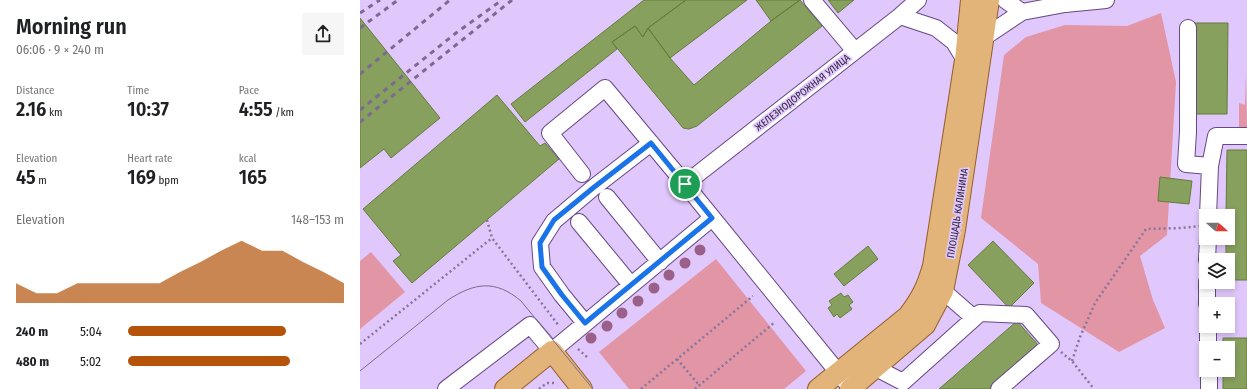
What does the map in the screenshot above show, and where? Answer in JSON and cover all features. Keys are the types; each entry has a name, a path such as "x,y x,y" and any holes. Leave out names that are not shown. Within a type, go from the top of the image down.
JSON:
{"main road":[{"name":"ПЛОЩАДЬ КАЛИНИНА","path":"818,389 908,316 919,302 928,285 933,266 965,60 971,0"},
{"name":"ПЛОЩАДЬ КАЛИНИНА","path":"851,389 925,325 943,291 955,230 989,0"},
{"path":"505,389 552,351 582,389"}],"street":[{"path":"812,0 855,51"},
{"name":"ЖЕЛЕЗНОДОРОЖНАЯ УЛИЦА","path":"685,184 900,16 918,0"},
{"path":"1005,0 1022,12"},
{"path":"983,38 1022,12 1068,2 1106,0"},
{"path":"900,16 936,28 954,42 965,60"},
{"path":"1188,28 1188,132 1186,164 1210,166"},
{"path":"446,389 530,325 552,351 712,218 605,88 550,133 582,174"},
{"path":"1208,209 1210,166 1216,136 1247,136"},
{"path":"585,323 542,267 540,243 554,220 651,143"},
{"path":"607,198 660,262"},
{"name":"ПЛОЩАДЬ КАЛИНИНА","path":"712,218 851,389"},
{"path":"579,222 631,285"},
{"path":"943,291 974,318"},
{"path":"876,368 903,382 980,313 1026,315 1051,344 999,389"},
{"path":"1209,377 1209,389"}],"path":[{"path":"487,220 492,238 560,326"},
{"path":"1072,361 1080,337 1095,303 1146,229 1199,227"},
{"path":"360,344 492,238"},
{"path":"641,389 753,296"},
{"path":"695,389 775,322"},
{"path":"1051,344 1072,361 1094,389"},
{"path":"578,350 587,357"},
{"path":"677,359 699,385"},
{"path":"539,389 547,382 561,385"},
{"path":"646,385 649,389"}],"shaded area":[{"path":"1161,13 1176,82 1167,235 1140,256 1153,300 1165,328 1119,352 1041,303 1038,264 981,218 1004,55 1026,37 1065,25 1127,26"},
{"path":"1246,73 1247,131 1239,131 1239,103 1245,105"},
{"path":"371,252 405,292 360,329 360,261"},
{"path":"716,259 806,371 784,389 629,389 599,352"}],"building":[{"path":"644,0 686,0 648,28 643,37 635,26 612,42 617,49 525,122 511,104"},
{"path":"686,0 747,0 670,58 648,28"},
{"path":"756,0 800,0 771,21"},
{"path":"800,0 822,26 697,126 689,129 683,128 612,42 635,26 643,37 648,28 670,58 694,85 771,21"},
{"path":"828,0 854,0 838,13"},
{"path":"360,18 440,118 391,158 384,149 360,168"},
{"path":"1194,23 1228,23 1227,114 1194,114"},
{"path":"497,95 540,146 545,143 559,159 412,283 393,261 401,255 363,209"},
{"path":"1227,150 1247,150 1247,280 1235,280 1235,253 1226,253 1226,245 1235,245 1235,209 1226,209"},
{"path":"1160,177 1192,181 1189,204 1158,201"},
{"path":"993,241 1034,283 1009,308 968,265"},
{"path":"868,246 878,259 844,286 834,274"},
{"path":"841,293 844,297 848,295 853,302 849,305 852,309 840,318 837,314 834,317 828,308 832,305 829,301"},
{"path":"1017,321 1040,347 992,389 939,389"},
{"path":"1223,338 1247,338 1247,389 1223,389 1223,377 1235,377 1235,341 1223,341"}],"tram line":[{"path":"360,371 448,300 467,290 484,286 502,289 521,301 593,389"}],"railway":[{"path":"360,13 380,0"},
{"path":"360,28 398,0"},
{"path":"360,74 450,0"},
{"path":"360,110 456,33 502,0"},
{"path":"360,122 512,0"}],"route":[{"path":"651,143 685,184 712,218 585,323 542,267 540,243 554,220 651,143"}]}
